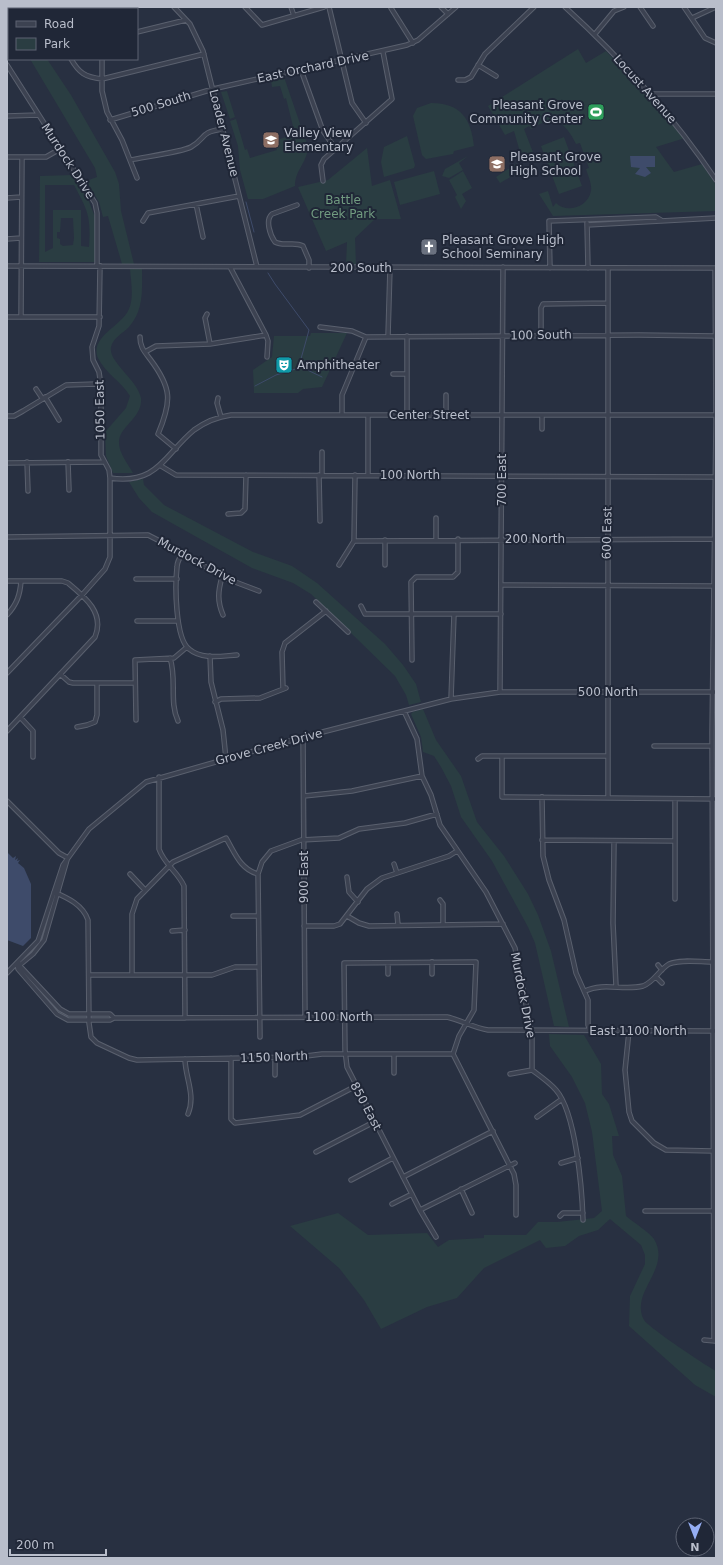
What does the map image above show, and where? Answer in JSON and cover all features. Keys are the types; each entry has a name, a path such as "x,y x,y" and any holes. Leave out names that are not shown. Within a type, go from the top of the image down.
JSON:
{"street":[{"name":"Loader Avenue","path":"174,7 195,33 204,54 257,267"},
{"path":"245,7 262,25 324,7"},
{"path":"291,7 294,16"},
{"path":"330,7 341,61 352,103 366,123"},
{"path":"442,7 448,14"},
{"path":"390,8 413,43 456,7"},
{"path":"458,80 465,80 470,77 485,54 534,7"},
{"name":"Locust Avenue","path":"565,7 595,34 681,129 716,180"},
{"path":"595,34 614,12 624,7"},
{"path":"640,7 653,26"},
{"path":"684,7 705,38 715,43"},
{"path":"692,18 716,7"},
{"path":"138,32 186,20"},
{"name":"East Orchard Drive","path":"212,89 383,52 413,43"},
{"path":"323,181 322,162 335,148 392,100 383,52"},
{"path":"72,60 82,74 90,78 102,78 204,54"},
{"path":"102,60 104,101 110,120 130,160 137,178"},
{"name":"Murdock Drive","path":"7,65 94,203 97,213 99,266"},
{"path":"478,65 496,76"},
{"path":"301,70 323,131 335,148"},
{"name":"500 South","path":"110,120 212,89"},
{"path":"650,94 716,94"},
{"path":"7,116 38,115"},
{"path":"130,160 191,147 203,134 211,130 222,129"},
{"path":"7,157 46,157 60,149"},
{"path":"21,317 22,157"},
{"path":"143,221 148,213 239,196"},
{"path":"7,198 22,198"},
{"path":"196,204 203,237"},
{"path":"297,205 272,214 269,217 268,222 272,238 276,243 298,244 303,246 309,260 309,268"},
{"path":"550,268 549,221 587,222 656,217 661,220 716,218"},
{"path":"587,222 588,268"},
{"path":"7,239 21,238"},
{"name":"200 South","path":"7,266 716,268"},
{"name":"1050 East","path":"99,266 100,317 99,326 92,347 93,360 99,372 101,386 101,450 103,462 109,470 110,478"},
{"path":"230,267 266,335 268,341 267,357"},
{"name":"700 East","path":"500,692 503,267"},
{"path":"388,336 390,268"},
{"name":"600 East","path":"608,268 608,797"},
{"path":"704,1340 715,1341 713,1151 715,1031 712,962 714,905 714,799 712,746 715,586 716,268"},
{"path":"541,335 541,307 545,303 608,303"},
{"path":"207,314 206,318 210,344"},
{"path":"7,317 100,317"},
{"path":"320,327 352,331 366,337 342,395 342,415"},
{"path":"145,352 156,346 210,344 266,335"},
{"name":"100 South","path":"366,337 541,335 716,336"},
{"path":"407,336 407,415"},
{"path":"140,337 140,345 162,375 168,390 168,408 158,434 176,449"},
{"path":"393,374 407,374"},
{"path":"7,416 14,416 66,385 96,384 101,386"},
{"path":"36,389 59,420"},
{"path":"446,395 446,415"},
{"path":"218,398 217,403 221,417"},
{"name":"Center Street","path":"161,466 195,430 206,423 221,417 242,414 716,415"},
{"path":"368,415 368,475"},
{"path":"542,415 542,429"},
{"path":"320,521 322,452"},
{"path":"27,462 28,491"},
{"path":"68,462 68,490"},
{"path":"7,463 103,462"},
{"path":"7,673 105,569 110,557 110,478 130,478 141,476 161,466"},
{"name":"100 North","path":"161,466 176,474 715,477"},
{"path":"228,514 241,513 245,509 246,475"},
{"path":"338,565 354,541 355,475"},
{"path":"436,518 436,539"},
{"name":"Murdock Drive","path":"7,537 148,535 183,553 222,577 259,591"},
{"name":"200 North","path":"354,541 436,539 715,539"},
{"path":"412,660 411,582 416,577 453,577 458,572 458,539"},
{"path":"385,540 385,565"},
{"path":"183,553 177,566 178,621 179,633 182,642 196,654 210,656 236,655"},
{"path":"222,577 218,599 223,615"},
{"path":"136,579 177,579"},
{"path":"7,581 62,581 68,583 94,607 97,615 96,637 7,731"},
{"path":"7,615 14,607 20,593 21,581"},
{"path":"501,585 715,586"},
{"path":"316,602 348,632"},
{"path":"361,606 365,614 501,614"},
{"path":"215,702 221,699 266,697 285,688 282,652 286,643 326,611"},
{"path":"451,699 454,614"},
{"path":"137,621 178,621"},
{"path":"136,720 135,660 174,658 187,647"},
{"path":"210,656 211,682 223,730 226,759"},
{"path":"170,658 173,670 174,712 178,721"},
{"path":"60,674 69,682 73,683 135,683"},
{"path":"77,727 87,726 95,722 97,716 97,683"},
{"name":"500 North","path":"500,692 714,692"},
{"name":"Grove Creek Drive","path":"7,973 38,941 56,893 63,865 68,858 89,829 144,782 303,737 451,699 500,692"},
{"name":"Murdock Drive","path":"404,711 417,739 422,776 431,795 444,831 486,892 515,948 531,1031 532,1070"},
{"path":"20,718 33,731 34,757"},
{"name":"900 East","path":"303,737 305,1017"},
{"path":"654,746 712,746"},
{"path":"478,759 482,756 608,756"},
{"path":"502,756 502,797 608,797 675,800 714,799"},
{"path":"304,796 352,791 422,776"},
{"path":"159,777 160,849 162,857 178,874 184,886 185,1018"},
{"path":"542,797 543,856 549,880 564,920 575,968 589,1005 588,1025 590,1031"},
{"path":"675,800 675,899"},
{"path":"7,801 59,853 68,858"},
{"path":"260,1037 258,874 262,862 271,851 304,839 339,838 359,829 405,823 437,814"},
{"path":"132,975 133,908 137,899 145,890 178,858 226,838 242,866 249,872 258,874"},
{"path":"542,840 614,842 675,841"},
{"path":"614,842 613,923 616,986"},
{"path":"304,926 334,926 340,924 373,884 397,873 449,856 457,851"},
{"path":"394,864 397,873"},
{"path":"130,874 145,890"},
{"path":"347,877 349,892 358,902"},
{"path":"56,893 73,901 86,914 88,920 89,1020"},
{"path":"440,900 443,904 443,925"},
{"path":"397,914 398,925"},
{"path":"233,916 258,916"},
{"path":"347,916 365,925 503,924"},
{"path":"172,931 185,930"},
{"path":"388,974 388,962 476,962 476,1002 474,1010 458,1036 453,1054 510,1165 516,1185 516,1215"},
{"name":"850 East","path":"388,962 344,963 345,1054 347,1067 420,1210 436,1237"},
{"path":"432,962 432,974"},
{"path":"584,990 598,986 643,986 656,977 662,970 675,963 712,962"},
{"name":"1100 North","path":"17,964 60,1009 69,1014 110,1014 114,1018"},
{"name":"1100 North","path":"17,964 19,970 57,1014 68,1020 110,1020 114,1018 447,1017 467,1023 478,1029 562,1031"},
{"path":"658,965 662,970"},
{"path":"89,975 212,975 235,968 259,967"},
{"path":"656,977 662,983"},
{"name":"1150 North","path":"89,1020 90,1032 97,1043 130,1058 275,1058 345,1054 453,1054"},
{"name":"East 1100 North","path":"562,1031 715,1031"},
{"path":"629,1031 625,1070 629,1112 632,1121 654,1143 666,1150 713,1151"},
{"path":"394,1054 394,1073"},
{"path":"231,1058 231,1119 235,1123 296,1116 356,1086"},
{"path":"275,1058 275,1074"},
{"path":"185,1059 185,1069 191,1084 191,1108 188,1114"},
{"path":"510,1074 532,1070 556,1090 562,1099 567,1110 578,1158 583,1220"},
{"path":"537,1117 562,1099"},
{"path":"316,1152 374,1122"},
{"path":"403,1177 493,1131"},
{"path":"351,1180 393,1158"},
{"path":"561,1163 578,1158"},
{"path":"420,1210 514,1163"},
{"path":"461,1189 472,1213"},
{"path":"392,1204 412,1194"},
{"path":"645,1211 714,1211"},
{"path":"560,1216 563,1213 583,1213"}],"green space":[{"path":"578,49 586,63 606,51 685,138 656,147 674,172 702,164 716,185 716,211 553,216 539,194 548,191 553,207 556,203 566,208 582,205 589,197 591,185 586,169 589,168 580,143 576,144 570,133 562,124 551,121 538,125 536,122 532,125 533,128 531,129 529,126 524,129 534,155 522,159 514,131 505,135 488,106"},
{"path":"31,60 48,60 71,95 115,172 119,184 121,211 134,264 122,264 108,216 103,217 99,202 86,181 97,177 95,168"},
{"path":"284,77 308,147 306,158 297,175 295,186 263,199 248,199 240,170 238,146 230,121 236,119 245,150 247,149 250,158 277,150 274,141 295,134 286,98 284,99 280,86 272,87 271,80"},
{"path":"227,91 235,117 230,119 221,92"},
{"path":"431,103 450,106 463,114 473,136 474,146 454,151 453,154 426,159 422,155 413,116 417,108"},
{"path":"407,136 415,165 414,168 384,177 381,162 384,147"},
{"path":"564,137 582,186 559,194 541,146"},
{"name":"Battle Creek Park","path":"367,148 372,186 390,180 401,219 375,219 355,238 356,264 346,264 347,242 326,251 298,187 328,180"},
{"path":"468,156 459,163 463,170 449,178 442,176 445,169"},
{"path":"517,163 519,172 500,183 496,177"},
{"path":"434,171 440,194 400,205 394,182"},
{"path":"463,171 472,188 462,194 466,201 461,209 455,197 457,195 449,180"},
{"path":"72,175 88,199 95,217 95,262 39,262 40,176","holes":["45,185 74,185 88,214 89,247 81,246 81,210 53,210 53,248 45,252","61,218 73,218 73,245 63,246 60,244 60,239 57,238 57,232 60,232"]},
{"path":"130,269 142,269 142,292 140,307 129,327 118,336 112,344 111,353 118,365 139,391 141,405 135,417 122,432 119,443 122,455 133,473 113,473 106,456 105,432 126,408 130,396 123,386 101,363 96,351 102,338 120,321 129,309 132,294"},
{"path":"311,333 347,333 322,387 303,389 298,393 254,393 253,370 272,357 274,336 310,336"},
{"path":"143,479 144,485 164,505 253,552 292,566 317,583 385,644 403,665 416,684 421,702 409,705 406,695 395,676 311,594 293,583 252,568 152,512 139,498 129,482"},
{"path":"423,709 436,740 461,776 477,822 504,856 528,894 538,915 551,951 569,1027 554,1026 535,943 528,927 492,861 461,817 451,786 441,767 434,756 423,752 421,737 411,714"},
{"path":"549,1034 584,1035 601,1064 602,1094 609,1104 619,1136 612,1136 613,1155 622,1176 626,1216 652,1236 658,1250 658,1260 655,1270 645,1290 642,1300 641,1310 644,1320 666,1338 716,1371 716,1397 695,1385 629,1326 630,1296 645,1264 645,1255 641,1245 610,1219 598,1230 579,1236 565,1246 546,1248 540,1240 484,1268 457,1298 427,1307 381,1329 364,1300 339,1268 290,1226 338,1213 368,1235 427,1233 438,1247 449,1240 484,1238 484,1235 526,1235 538,1222 557,1222 594,1218 602,1211 592,1132 585,1103 572,1077 550,1046"}],"water":[{"path":"630,156 655,156 655,167 646,167 651,173 645,177 635,174 640,168 631,167"},
{"path":"7,852 13,858 16,856 15,860 18,858 17,861 20,860 18,863 24,868 31,884 31,938 23,946 7,940"}],"waterway":[{"path":"246,202 254,232"},
{"path":"268,273 309,330 299,366 322,377"},
{"path":"255,386 276,375 302,367"}],"place":[{"name":"Pleasant Grove Community Center","path":"596,112"},
{"name":"Valley View Elementary","path":"271,140"},
{"name":"Pleasant Grove High School","path":"497,164"},
{"name":"Pleasant Grove High School Seminary","path":"429,247"},
{"name":"Amphitheater","path":"284,365"}]}
